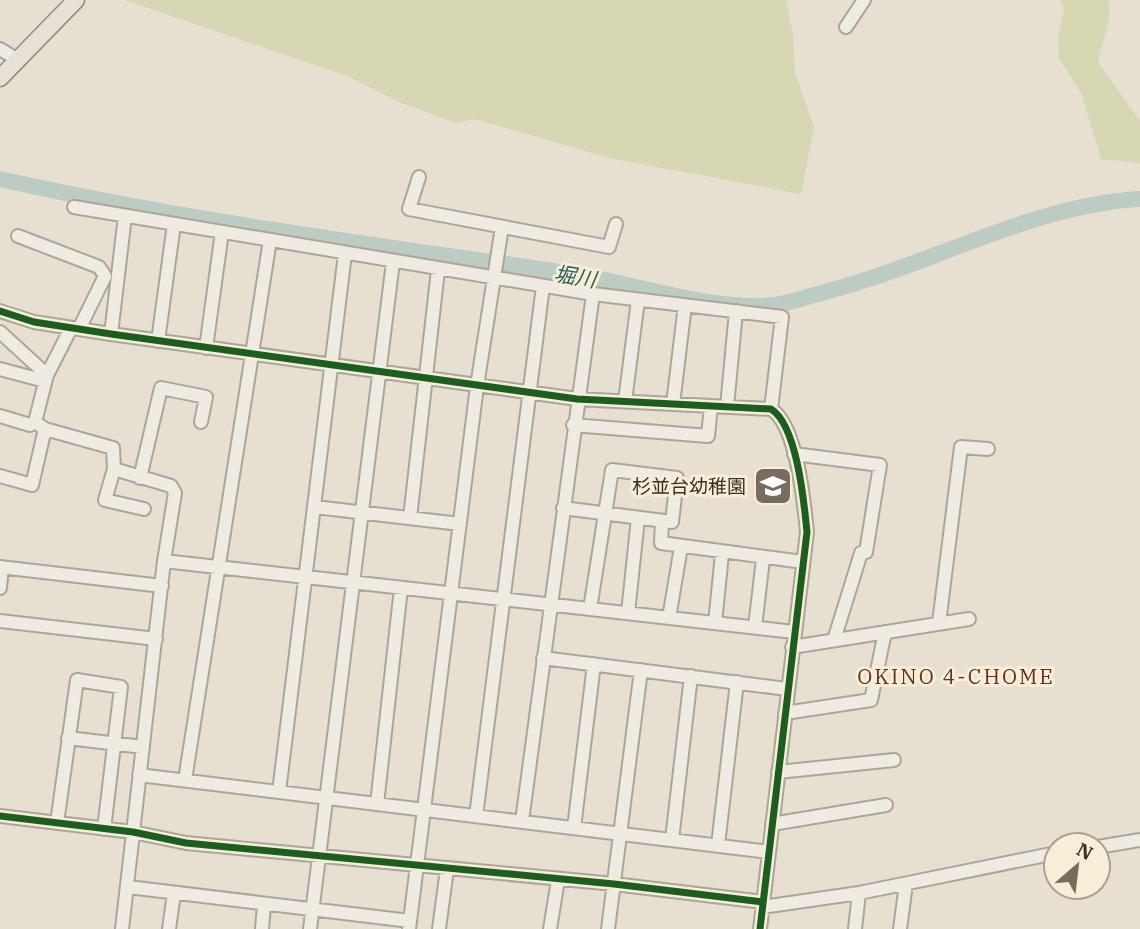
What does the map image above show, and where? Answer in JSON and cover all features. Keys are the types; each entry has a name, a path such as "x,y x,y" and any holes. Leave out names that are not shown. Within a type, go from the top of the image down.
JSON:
{"main road":[{"path":"0,78 76,0"}],"street":[{"path":"846,27 864,0"},
{"path":"0,49 18,60"},
{"path":"419,177 409,209 609,247 616,224"},
{"path":"74,207 438,270 593,294 782,317 771,409"},
{"path":"111,334 125,216"},
{"path":"158,341 174,224"},
{"path":"128,887 312,911 361,923 409,925 477,386 502,227"},
{"path":"206,348 222,232"},
{"path":"0,476 32,485 46,378 105,276 99,267 18,236"},
{"path":"185,780 254,356 270,240"},
{"path":"279,792 345,254"},
{"path":"310,929 393,262"},
{"path":"411,518 438,270"},
{"path":"476,816 543,286"},
{"path":"522,821 573,425 593,294"},
{"path":"625,401 638,300"},
{"path":"673,404 685,305"},
{"path":"727,407 736,311"},
{"path":"0,312 34,322 254,356 529,393 577,399 771,409 783,420 794,454 803,494 807,532 760,929"},
{"path":"0,332 46,378"},
{"path":"0,369 46,378"},
{"path":"140,478 161,388 206,397 201,422"},
{"path":"573,425 708,436 711,406"},
{"path":"0,416 113,447 114,469 105,500 144,509"},
{"path":"939,623 961,447 988,449"},
{"path":"794,454 880,465 866,552 861,553 834,640"},
{"path":"114,469 171,486 175,494 164,561 122,929"},
{"path":"562,508 603,513 638,518 672,522 677,478 612,470 603,513 590,609"},
{"path":"315,507 460,524"},
{"path":"628,613 638,518"},
{"path":"662,521 661,543 722,554 803,562"},
{"path":"669,618 681,547"},
{"path":"715,623 722,554"},
{"path":"754,627 763,559"},
{"path":"164,561 794,632"},
{"path":"0,588 1,567 162,586"},
{"path":"377,804 401,588"},
{"path":"792,647 969,619"},
{"path":"0,621 156,639"},
{"path":"785,713 871,700 885,632"},
{"path":"543,658 788,689"},
{"path":"574,828 594,664"},
{"path":"608,929 641,670"},
{"path":"672,840 691,677"},
{"path":"57,823 77,680 121,687 104,829"},
{"path":"718,845 737,682"},
{"path":"68,738 143,747"},
{"path":"778,772 894,760"},
{"path":"139,775 769,852"},
{"path":"772,824 886,805"},
{"path":"0,816 133,832 186,843 614,884 763,904 859,893 1042,856"},
{"path":"1112,844 1140,840"},
{"path":"439,929 447,869"},
{"path":"550,929 558,880"},
{"path":"900,929 906,884"},
{"path":"169,929 174,892"},
{"path":"855,929 859,893"},
{"path":"262,929 264,905"}],"green space":[{"path":"124,0 786,0 793,34 795,73 814,127 801,194 609,158 475,119 456,123 399,102 347,76"},
{"path":"1060,0 1108,0 1108,23 1098,62 1140,121 1140,163 1101,159 1082,95 1059,58 1058,36 1064,10"}],"waterway":[{"name":"堀川","path":"0,179 211,220 567,273 698,300 751,306 789,302 870,279 1022,223 1061,212 1140,199"}],"cycle path":[{"path":"0,311 34,322 111,334 577,399 771,409 780,418 793,447 807,532 760,929"},
{"path":"0,816 133,832 186,843 614,884 763,902"}],"place":[{"name":"杉並台幼稚園","path":"773,486"}],"district":[{"name":"OKINO 4-CHOME","path":"956,677"}]}
